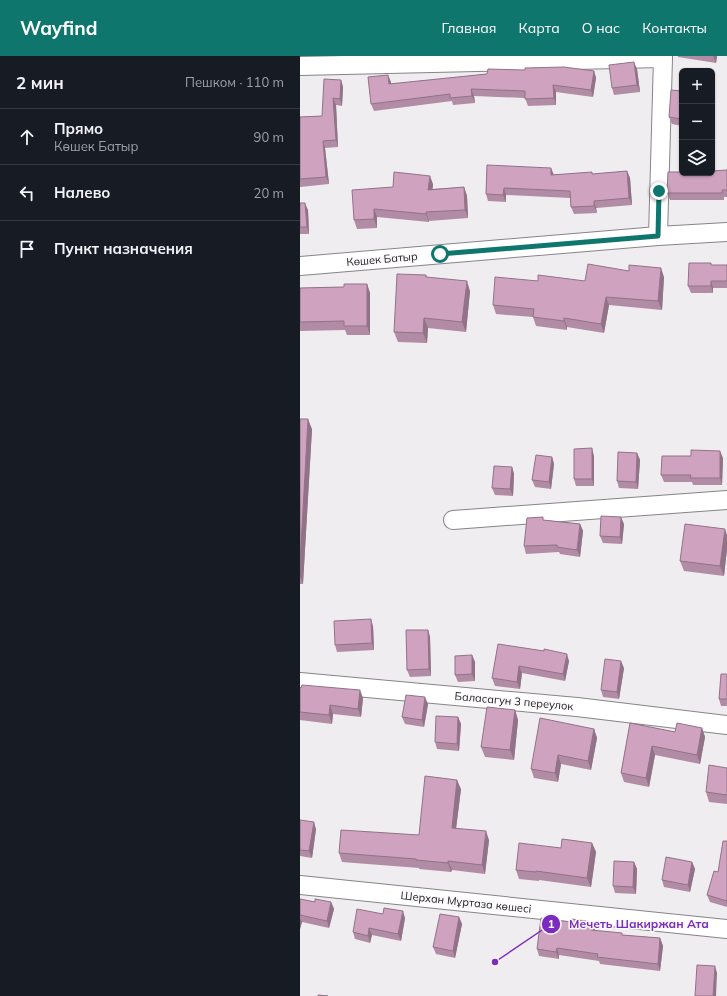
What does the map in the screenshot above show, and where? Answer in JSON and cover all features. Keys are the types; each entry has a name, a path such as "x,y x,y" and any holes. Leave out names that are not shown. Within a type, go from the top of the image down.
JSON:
{"street":[{"path":"300,66 663,57 658,236"},
{"name":"Көшек Батыр","path":"300,266 658,236 727,232"},
{"path":"453,520 727,500"},
{"name":"Баласагун 3 переулок","path":"300,682 577,707 727,725"},
{"name":"Шерхан Мұртаза көшесі","path":"300,885 727,929"}],"building":[{"path":"634,62 637,85 612,88 609,65"},
{"path":"564,67 594,71 591,90 553,85 554,98 525,99 525,91 471,89 472,96 450,98 450,94 371,104 368,77 388,75 389,84 487,74 488,69 525,70 525,68"},
{"path":"324,79 341,80 340,99 333,98 336,140 323,141 326,177 300,179 300,117 322,116"},
{"path":"671,90 679,91 679,119 669,117"},
{"path":"487,165 551,168 551,175 627,171 629,198 594,201 594,206 571,207 570,191 504,188 503,195 486,194"},
{"path":"727,170 727,190 722,190 722,193 667,193 668,172 679,172 679,176 715,176 715,171"},
{"path":"394,172 430,176 428,190 464,187 465,210 426,212 426,214 374,209 374,219 354,220 352,190 393,187"},
{"path":"300,203 305,203 307,227 300,227"},
{"path":"689,263 727,265 727,281 711,281 711,286 688,286"},
{"path":"588,264 629,271 629,265 661,268 658,301 606,297 601,324 564,318 564,321 533,317 534,309 493,305 495,277 538,281 538,275 585,281"},
{"path":"397,274 426,275 426,277 467,281 462,322 424,318 423,333 394,332"},
{"path":"344,284 367,284 367,326 344,326 344,321 300,322 300,288 344,287"},
{"path":"300,419 308,419 300,565"},
{"path":"592,448 592,479 574,479 574,449"},
{"path":"691,450 720,451 720,478 690,478 691,475 661,475 662,456 691,456"},
{"path":"618,452 637,453 636,482 617,481"},
{"path":"536,455 552,457 549,482 532,480"},
{"path":"494,466 512,467 510,489 492,488"},
{"path":"601,516 621,517 620,537 600,536"},
{"path":"543,517 543,520 580,524 577,550 557,547 557,545 524,546 527,518"},
{"path":"685,524 725,529 720,566 680,561"},
{"path":"371,619 372,643 335,645 334,621"},
{"path":"406,630 428,630 429,669 407,670"},
{"path":"498,644 544,651 544,649 567,654 563,674 519,666 517,682 492,678"},
{"path":"472,655 472,674 455,675 455,656"},
{"path":"605,659 621,661 617,692 601,690"},
{"path":"721,674 727,674 727,699 719,699"},
{"path":"302,685 360,690 358,709 330,705 329,715 300,712 300,687 301,688"},
{"path":"406,695 425,697 422,720 402,717"},
{"path":"487,707 515,710 510,750 481,747"},
{"path":"436,716 458,717 457,744 435,742"},
{"path":"540,718 594,729 588,761 558,755 555,773 531,769"},
{"path":"630,723 675,732 677,723 702,728 697,755 652,746 646,778 621,773"},
{"path":"709,765 727,768 727,795 706,792"},
{"path":"425,776 457,780 452,828 486,831 482,865 339,853 341,830 419,835"},
{"path":"300,820 314,822 309,851 300,850"},
{"path":"562,839 592,843 587,878 536,871 516,870 519,843 561,848"},
{"path":"723,841 727,841 727,901 707,895 714,871 718,872"},
{"path":"666,857 692,862 688,885 662,880"},
{"path":"614,861 634,862 633,887 613,886"},
{"path":"300,899 315,902 315,899 331,902 327,921 300,915"},
{"path":"384,908 403,911 398,934 369,928 368,936 353,932 357,909 383,914"},
{"path":"440,914 459,917 453,951 433,947"},
{"path":"541,918 572,922 572,919 592,922 591,930 622,933 622,935 660,938 658,964 597,957 598,954 557,948 556,952 537,949"},
{"path":"697,965 715,966 713,996 695,996"}],"place":[{"name":"Мечеть Шакиржан Ата","path":"495,962"}],"route":[{"path":"440,254 658,236 659,191"}]}
